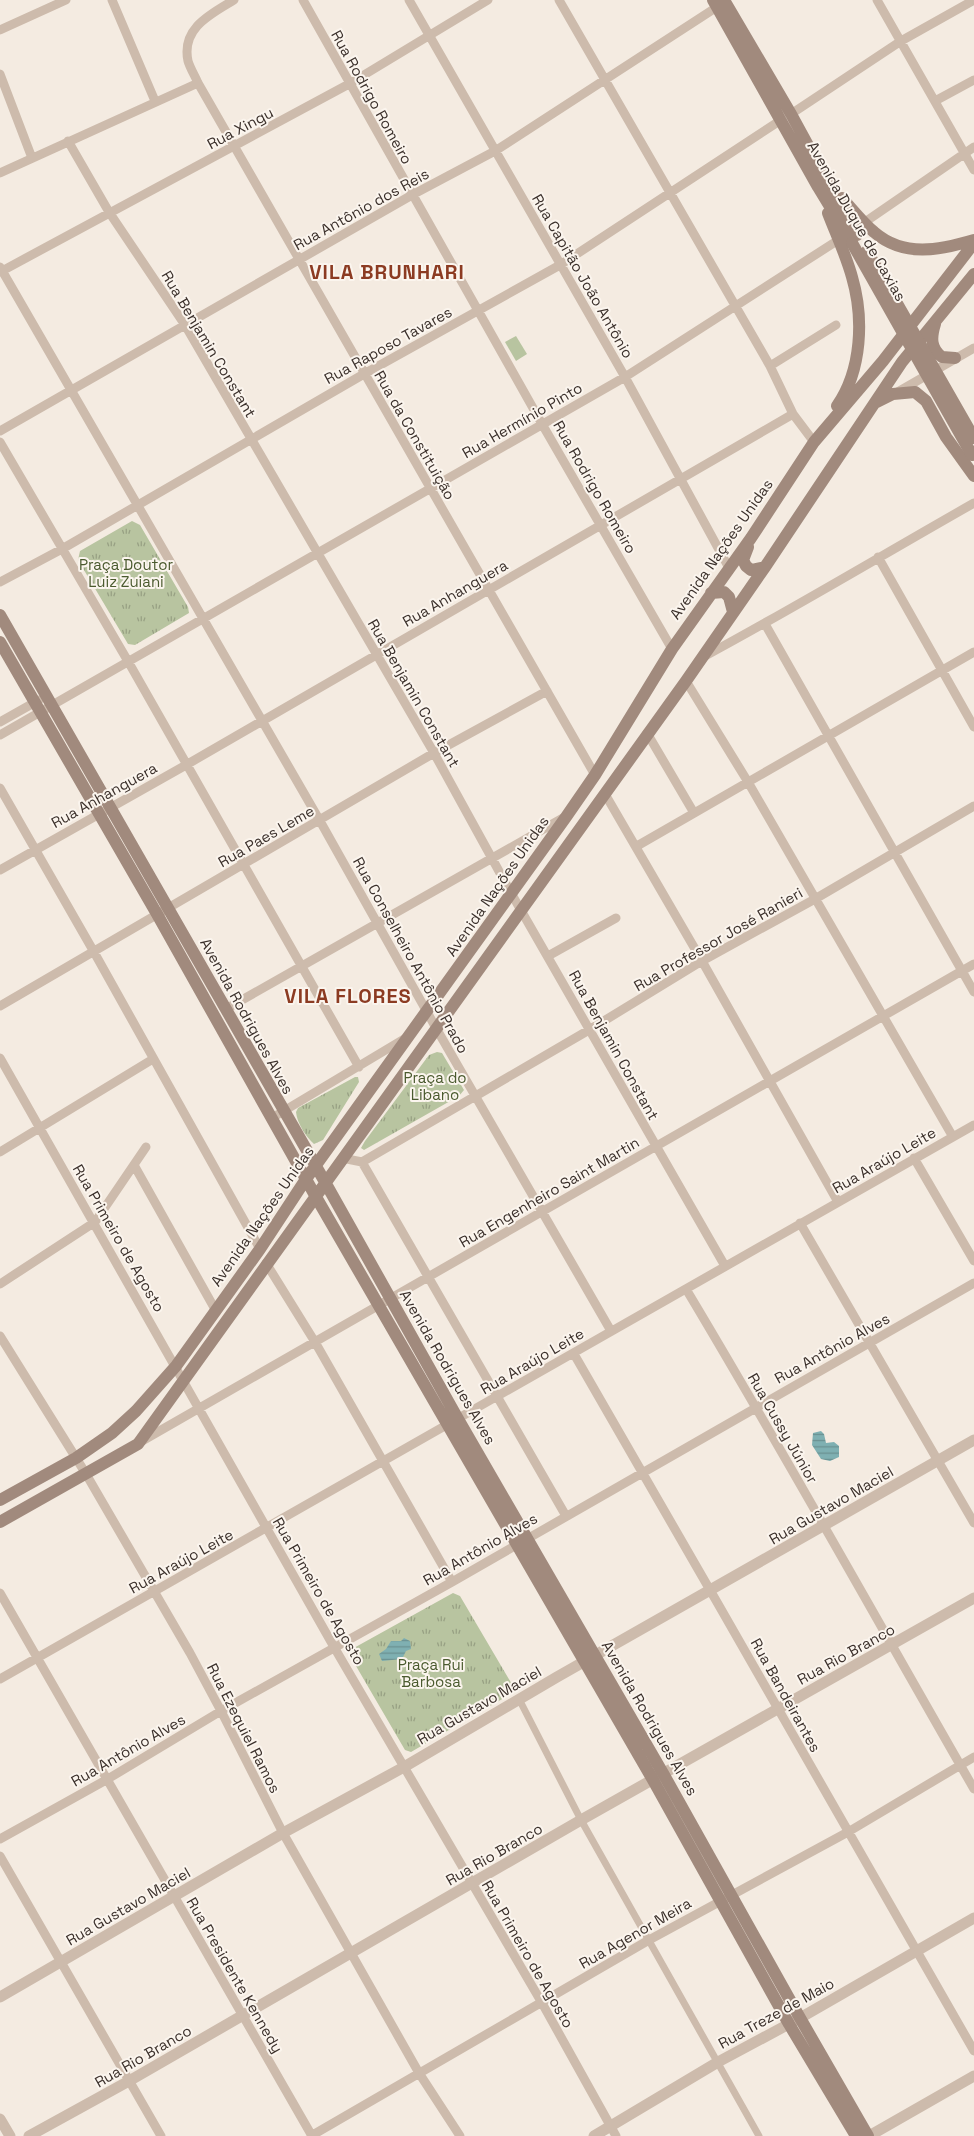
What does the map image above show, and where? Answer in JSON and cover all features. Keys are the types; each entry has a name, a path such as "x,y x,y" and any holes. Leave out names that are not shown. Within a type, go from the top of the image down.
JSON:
{"main road":[{"name":"Avenida Duque de Caxias","path":"722,2 824,187 849,239 973,456"},
{"path":"824,187 865,222 874,233 894,245 911,250 930,251 974,242"},
{"path":"824,187 849,239 859,326 858,350 852,374 832,421"},
{"name":"Avenida Duque de Caxias","path":"849,239 974,438"},
{"name":"Avenida Nações Unidas","path":"0,1500 76,1458 112,1433 130,1417 176,1366 260,1249 306,1179 566,817 672,649 750,538 814,442 883,361 974,242"},
{"name":"Avenida Nações Unidas","path":"0,1522 138,1444 266,1263 316,1197 342,1158 686,681 902,362 974,274"},
{"path":"936,322 931,336 933,347 942,357 955,358"},
{"path":"873,404 893,394 915,392 926,402 946,437 974,476"},
{"path":"750,538 743,560 746,566 750,570 765,567"},
{"path":"711,593 724,592 729,597 733,612"},
{"name":"Avenida Rodrigues Alves","path":"0,614 99,814 226,1010 306,1179 385,1302"},
{"name":"Avenida Rodrigues Alves","path":"0,642 111,808 162,911 277,1115 325,1182 385,1302 658,1777 795,2021 856,2136"},
{"name":"Avenida Rodrigues Alves","path":"795,2021 869,2136"}],"street":[{"path":"0,30 66,0"},
{"path":"112,0 154,101"},
{"name":"Rua da Constituição","path":"234,0 202,20 193,31 188,46 188,61 198,83 594,774"},
{"name":"Rua Rodrigo Romeiro","path":"303,0 542,424 672,649"},
{"name":"Rua Capitão João Antônio","path":"409,0 625,377 729,568"},
{"name":"Rua Xingu","path":"1,270 349,84 488,0"},
{"path":"559,0 770,366 793,414 814,442"},
{"path":"877,0 974,170"},
{"name":"Rua Raposo Tavares","path":"0,582 138,506 364,374 560,265 901,41 974,0"},
{"name":"Rua Antônio dos Reis","path":"0,431 412,195 495,151 605,81 722,2"},
{"path":"0,74 32,158"},
{"path":"936,101 974,80"},
{"path":"0,173 154,101 198,83"},
{"name":"Rua Benjamin Constant","path":"68,141 110,212 185,325 250,440 434,753 511,894 725,1266"},
{"path":"865,222 964,152 974,147"},
{"name":"Rua Hermínio Pinto","path":"203,618 625,377 735,307 849,239"},
{"path":"0,722 43,704 129,663 203,618 1,270"},
{"path":"770,366 836,325"},
{"path":"893,394 974,348"},
{"name":"Rua Anhanguera","path":"0,870 602,526 793,414"},
{"path":"0,442 129,663 359,1067"},
{"path":"701,658 765,624 974,503"},
{"path":"878,557 974,728"},
{"name":"Rua Conselheiro Antônio Prado","path":"203,618 611,1331"},
{"path":"765,624 974,992"},
{"path":"637,846 974,652"},
{"path":"686,681 748,782 953,1136"},
{"name":"Rua Paes Leme","path":"0,1006 434,753 547,692"},
{"path":"0,735 43,704"},
{"path":"647,733 694,813"},
{"path":"0,788 260,1249"},
{"path":"605,794 637,846 838,1202"},
{"name":"Rua Professor José Ranieri","path":"475,1095 589,1030 702,961 815,899 974,806"},
{"path":"226,1010 377,922 566,817"},
{"path":"548,956 616,918"},
{"name":"Rua Engenheiro Saint Martin","path":"138,1444 974,964"},
{"path":"277,1115 409,1036"},
{"name":"Rua Primeiro de Agosto","path":"0,1058 95,1222 182,1380 268,1528 334,1647 542,2003 613,2131"},
{"path":"0,1152 154,1059"},
{"path":"342,1158 362,1162 475,1095"},
{"name":"Rua Araújo Leite","path":"0,1679 974,1125"},
{"path":"0,1284 95,1222 146,1147"},
{"path":"914,1158 974,1261"},
{"path":"362,1162 566,1516"},
{"path":"134,1166 216,1311"},
{"path":"800,1223 974,1523"},
{"path":"266,1263 314,1342 452,1582"},
{"name":"Rua Antônio Alves","path":"0,1839 106,1780 221,1711 452,1582 974,1283"},
{"name":"Rua Cussy Júnior","path":"686,1289 756,1407 974,1789"},
{"name":"Rua Ezequiel Ramos","path":"0,1336 86,1474 154,1592 221,1711 283,1833 419,2073 460,2136"},
{"name":"Rua Bandeirantes","path":"574,1354 712,1591 778,1710 974,2051"},
{"name":"Rua Gustavo Maciel","path":"0,1997 283,1833 404,1767 974,1440"},
{"name":"Rua Presidente Kennedy","path":"0,1593 311,2136"},
{"name":"Rua Rio Branco","path":"28,2136 129,2081 581,1820 974,1598"},
{"path":"520,1699 581,1820 759,2136"},
{"name":"Rua Agenor Meira","path":"311,2136 649,1940 848,1832 974,1756"},
{"path":"0,1856 161,2136"},
{"name":"Rua Treze de Maio","path":"594,2136 613,2131 718,2062 795,2021 974,1918"},
{"path":"869,2136 974,2076"},
{"path":"0,2119 10,2136"}],"green space":[{"path":"516,336 527,354 516,361 505,342"},
{"name":"Praça Doutor Luiz Zuiani","path":"132,521 140,525 188,607 189,613 135,645 128,644 78,560 80,551"},
{"name":"Praça do Libano","path":"437,1052 442,1053 464,1090 459,1096 364,1150 361,1148 429,1055"},
{"path":"358,1077 359,1082 323,1140 314,1144 300,1125 296,1112 298,1108"},
{"name":"Praça Rui Barbosa","path":"453,1593 460,1596 513,1686 511,1694 411,1752 405,1750 349,1654 352,1649"}],"water":[{"path":"821,1431 824,1434 826,1443 834,1442 839,1446 839,1457 830,1461 821,1459 812,1445 813,1433"},
{"path":"404,1638 410,1641 411,1649 406,1651 402,1659 382,1661 379,1654 386,1649 391,1641 401,1641"}],"district":[{"name":"VILA BRUNHARI","path":"387,272"},
{"name":"VILA FLORES","path":"348,996"}]}
